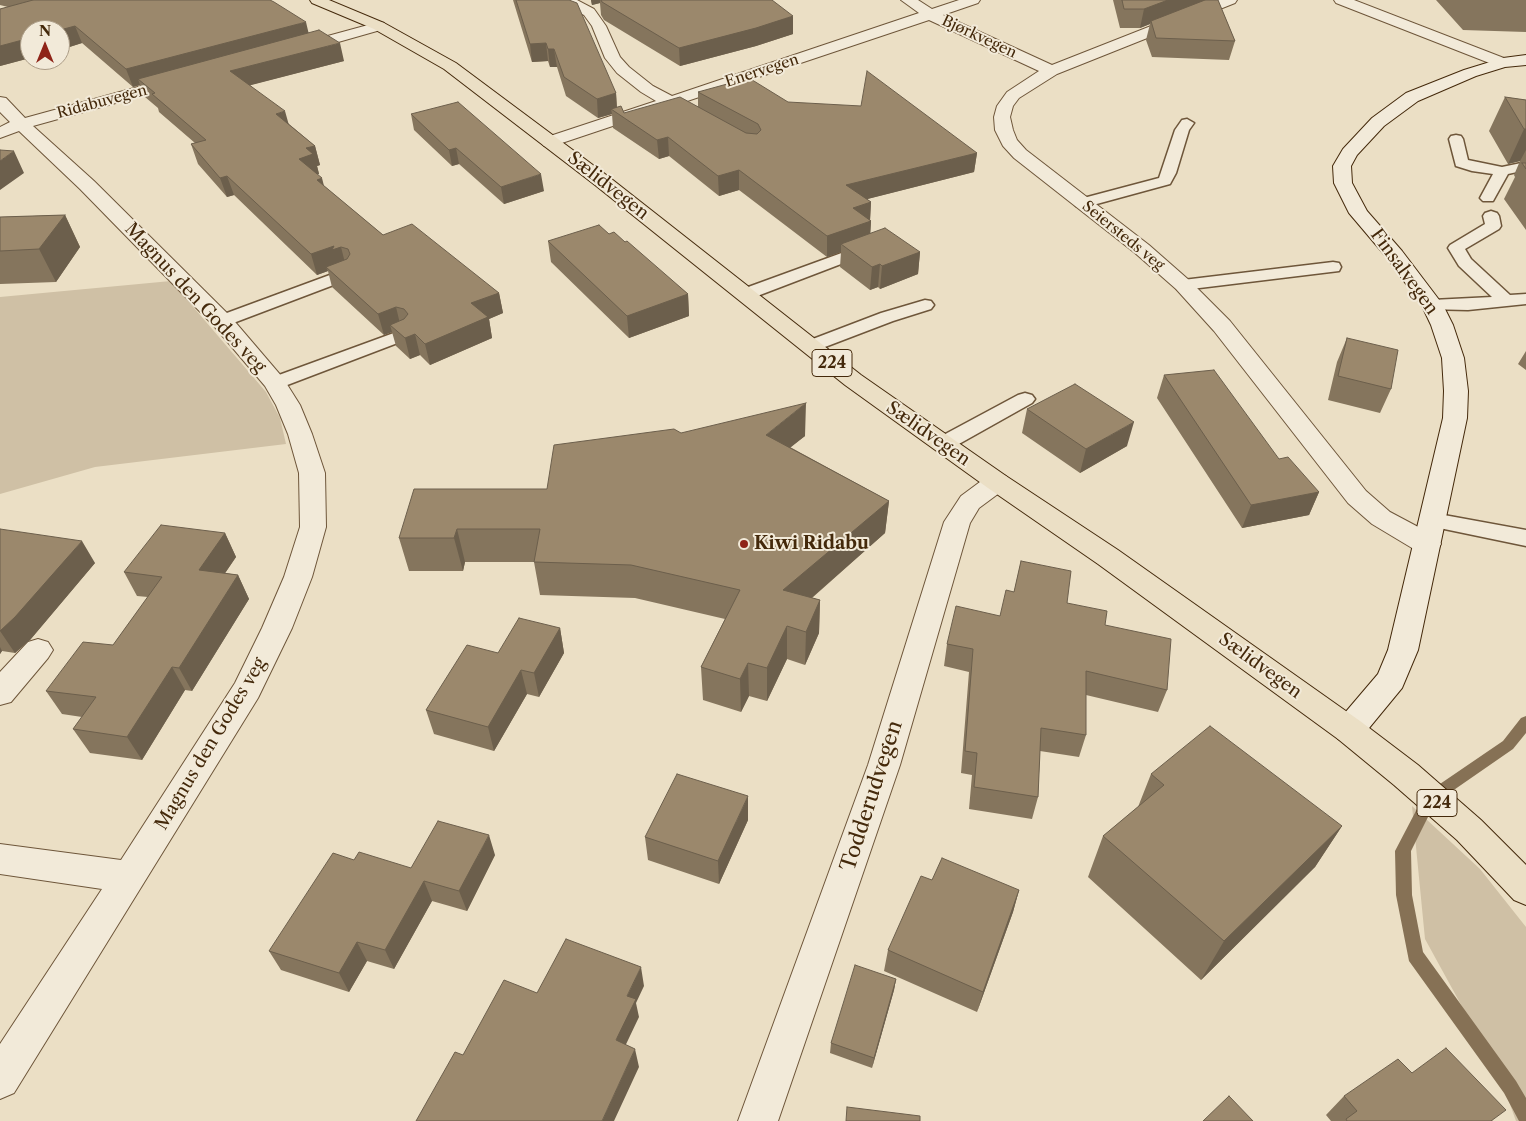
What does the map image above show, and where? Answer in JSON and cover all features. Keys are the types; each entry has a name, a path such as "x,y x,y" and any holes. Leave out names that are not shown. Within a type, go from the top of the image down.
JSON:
{"main road":[{"name":"Sælidvegen","path":"317,0 379,26 450,66 746,294 853,380 997,482 1108,557 1349,730 1406,775 1469,830 1526,889"}],"street":[{"path":"566,0 596,11 599,26 613,58 623,70 647,89 671,102"},
{"name":"Bjørkvegen","path":"908,0 931,15 978,35 1051,71"},
{"name":"Enervegen","path":"550,142 973,0"},
{"name":"Seiersteds veg","path":"1230,0 1051,71 1014,95 1005,106 1002,117 1004,130 1009,142 1020,154 1142,249 1183,285 1222,326 1357,497 1381,518 1427,544"},
{"path":"1341,0 1503,63"},
{"path":"284,52 379,26"},
{"name":"Finsalvegen","path":"1349,730 1391,680 1404,650 1455,418 1456,391 1453,358 1442,325 1432,305 1395,255 1359,213 1343,183 1342,166 1349,153 1378,122 1412,97 1470,73 1503,63 1526,60"},
{"name":"Ridabuvegen","path":"10,129 190,78"},
{"name":"Magnus den Godes veg","path":"0,102 10,129 87,185 222,321 275,383 288,405 300,434 312,473 313,527 298,578 277,628 247,690 0,1079"},
{"name":"Todderudvegen","path":"758,1121 816,964 884,765 957,522 970,502 997,482"},
{"path":"0,693 38,650"},
{"path":"0,859 130,877"}],"lane":[{"path":"671,102 687,111"},
{"path":"1082,203 1165,181 1170,173 1182,130 1187,123"},
{"path":"1456,138 1461,163 1472,167 1502,171 1526,166"},
{"path":"1488,198 1502,171"},
{"path":"1491,216 1493,226 1456,248 1465,262 1505,300"},
{"path":"746,294 889,241"},
{"path":"1183,285 1333,267"},
{"path":"222,321 346,274"},
{"path":"1432,305 1468,305 1526,299"},
{"path":"811,346 887,316 925,305"},
{"path":"275,383 402,335"},
{"path":"943,444 1025,399"},
{"path":"1433,520 1526,538"}],"shaded area":[{"path":"171,281 266,392 280,418 286,444 95,467 0,494 0,297"},
{"path":"1412,806 1480,869 1526,927 1526,1121 1516,1121 1499,1074 1425,939"}],"building":[{"path":"33,0 270,0 306,22 126,69 75,26 70,27 70,20 20,20 20,41 0,46 0,9"},
{"path":"516,0 569,0 577,3 616,93 597,99 564,77 554,49 548,49 546,43 530,44"},
{"path":"601,0 772,0 793,16 756,28 679,48"},
{"path":"1122,0 1168,0 1144,9 1124,9"},
{"path":"1205,0 1218,0 1235,41 1156,38 1151,21"},
{"path":"319,30 340,43 230,71 285,111 276,114 315,146 306,148 313,154 299,159 322,178 317,180 383,235 412,224 499,293 471,303 488,317 425,344 415,334 405,338 390,325 404,319 408,314 404,309 396,307 378,314 326,267 347,259 350,254 348,249 341,247 332,250 334,246 311,254 227,176 220,178 191,144 206,140 152,94 155,93 138,79"},
{"path":"867,71 977,153 846,185 871,202 853,208 871,221 827,236 739,170 718,176 668,137 657,140 611,109 621,106 624,113 680,97 746,133 757,134 761,130 758,124 698,92 749,78 788,102 861,106"},
{"path":"1505,97 1526,100 1526,129 1524,129"},
{"path":"458,102 541,174 501,187 456,148 449,150 411,114"},
{"path":"0,150 14,151 0,161"},
{"path":"65,215 39,249 0,251 0,217"},
{"path":"599,225 609,234 614,232 625,242 627,241 688,294 627,316 548,241"},
{"path":"885,228 920,252 882,266 880,264 872,267 841,244"},
{"path":"1347,338 1398,350 1391,389 1338,376"},
{"path":"1214,370 1279,459 1288,457 1319,492 1251,505 1164,375"},
{"path":"1075,384 1134,422 1086,449 1027,409"},
{"path":"806,403 766,435 889,501 783,590 820,600 806,632 787,626 767,668 748,663 740,679 701,667 740,590 631,565 534,562 540,529 457,529 454,538 399,538 414,489 547,489 554,445 674,429 681,433"},
{"path":"161,525 225,533 199,570 238,575 179,668 172,667 127,737 73,729 96,697 46,691 83,642 113,645 162,577 124,572"},
{"path":"0,529 82,541 15,617 0,631"},
{"path":"1021,561 1071,571 1067,603 1107,611 1105,625 1171,639 1167,690 1086,671 1086,735 1041,728 1038,797 974,787 977,753 965,751 973,649 947,644 956,606 1000,616 1006,590 1014,592"},
{"path":"519,618 560,628 534,673 521,670 488,727 426,710 467,645 498,653"},
{"path":"1210,726 1342,826 1224,941 1103,836 1164,785 1151,774"},
{"path":"677,774 748,796 718,861 645,837"},
{"path":"438,821 489,835 459,891 424,881 385,950 357,942 339,973 269,951 333,853 354,860 359,852 411,868"},
{"path":"942,858 1019,890 983,992 888,950 921,876 932,880"},
{"path":"566,939 641,967 627,996 636,999 616,1040 635,1049 602,1121 416,1121 455,1052 463,1055 504,980 537,993"},
{"path":"855,965 896,979 874,1058 831,1043"},
{"path":"1446,1048 1506,1110 1491,1121 1347,1121 1346,1119 1357,1111 1344,1096 1398,1059 1412,1073"},
{"path":"1229,1096 1253,1121 1203,1121"},
{"path":"847,1107 920,1116 920,1121 846,1121"}],"waterway":[{"path":"1526,722 1508,745 1442,790 1436,805 1423,812 1403,851 1404,895 1415,955 1510,1087 1526,1116"}],"place":[{"name":"Kiwi Ridabu","path":"744,544"}]}
